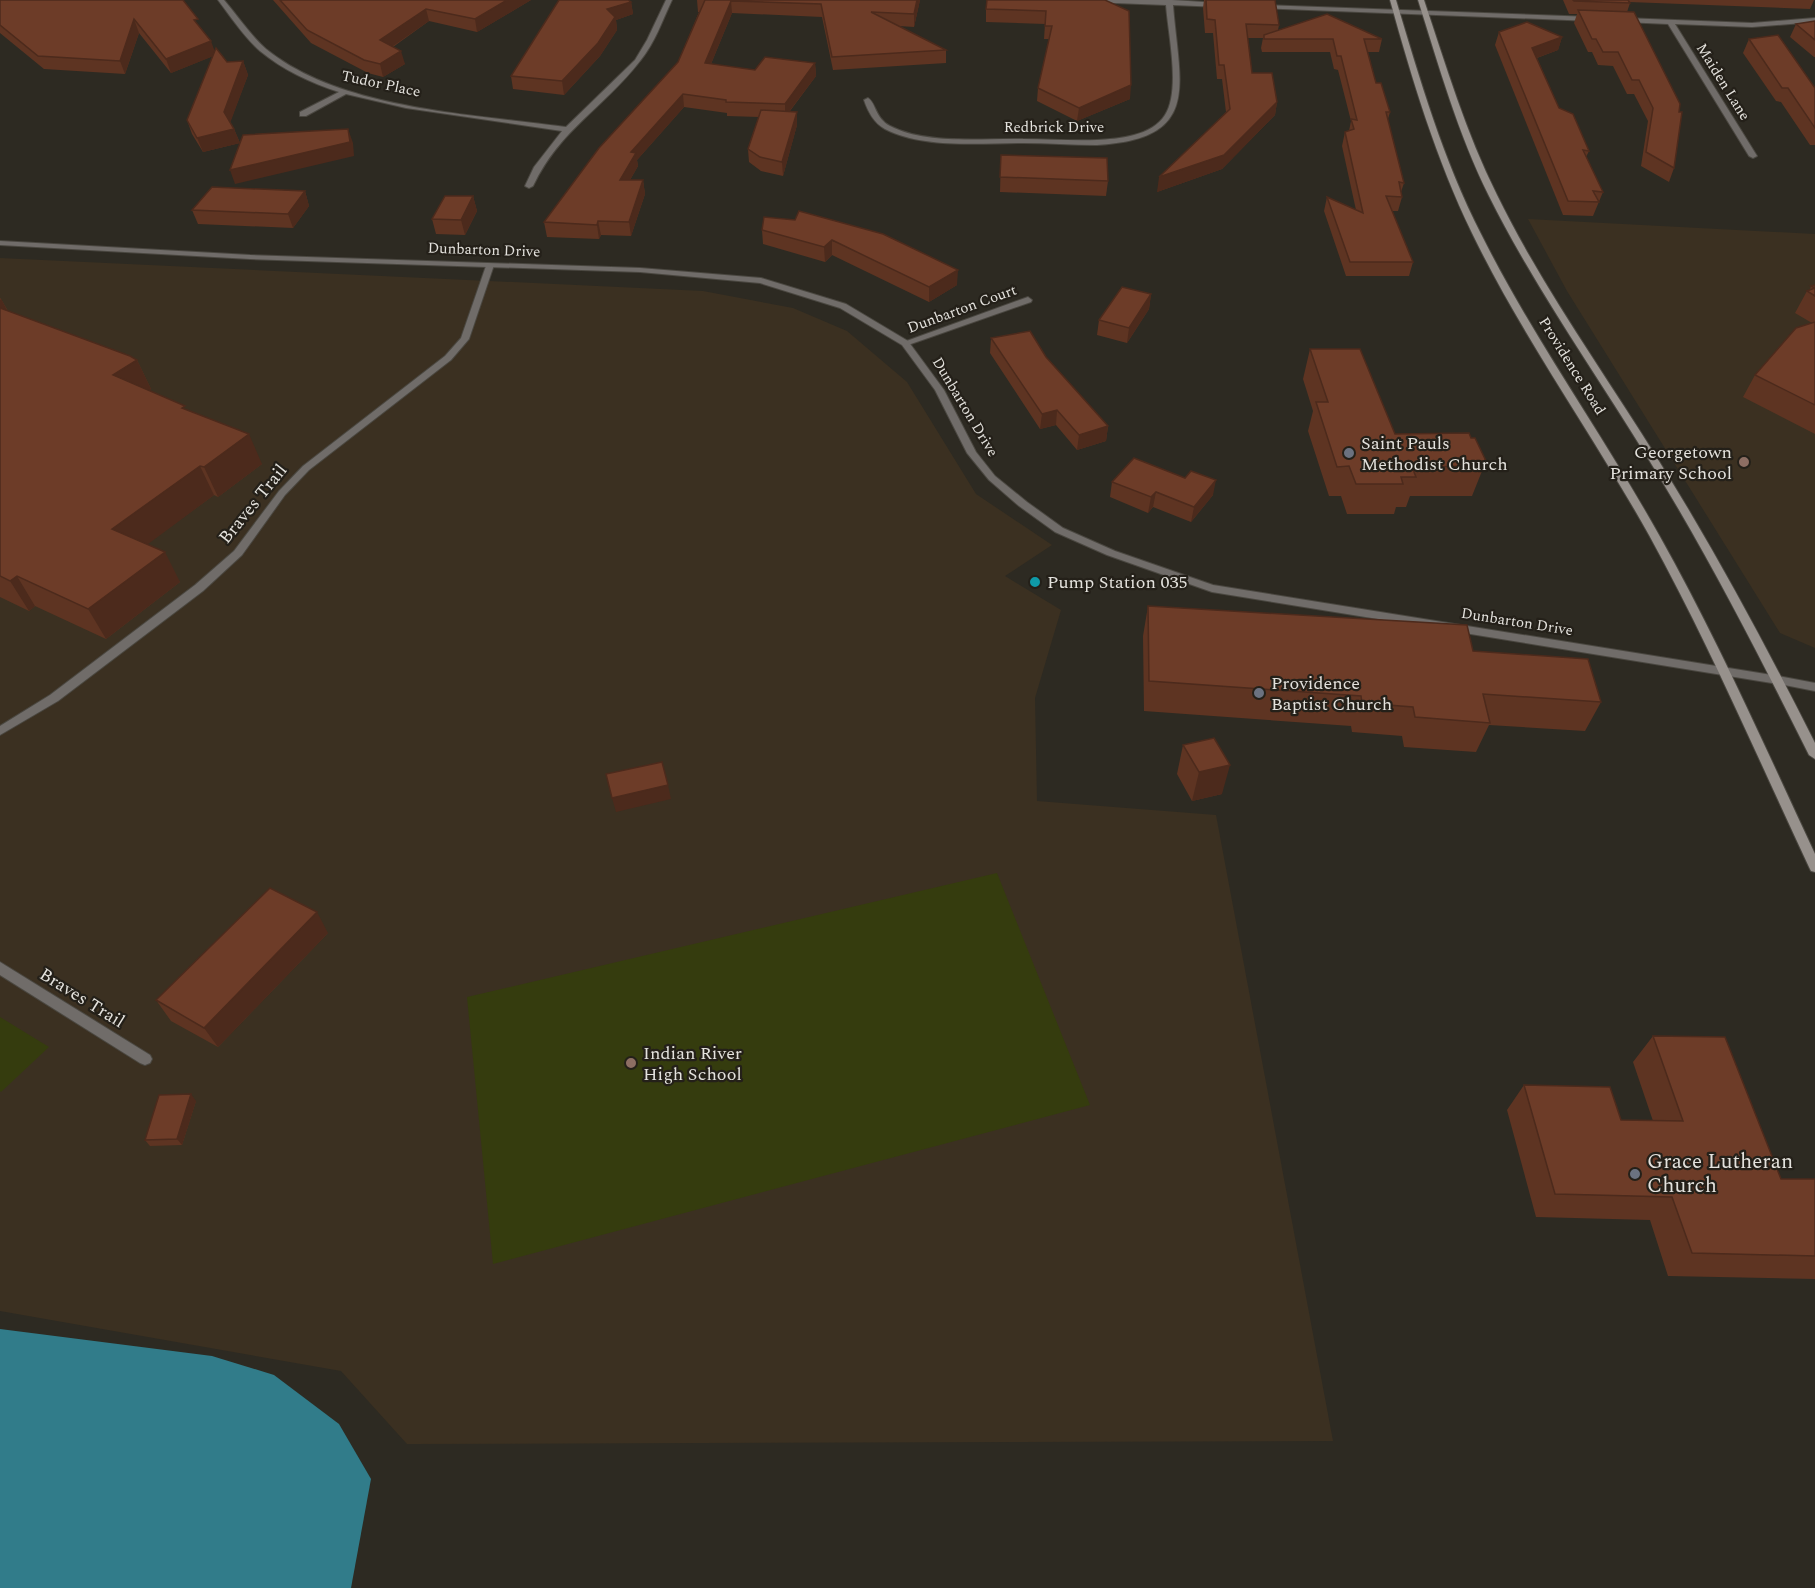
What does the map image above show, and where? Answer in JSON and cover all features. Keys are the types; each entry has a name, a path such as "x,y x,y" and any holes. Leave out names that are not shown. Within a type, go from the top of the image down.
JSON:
{"main road":[{"name":"Providence Road","path":"1421,0 1477,159 1510,230 1558,311 1688,514 1778,680 1815,755"},
{"name":"Providence Road","path":"1394,6 1444,162 1476,234 1630,492 1723,671 1815,867"}],"street":[{"name":"Tudor Place","path":"221,0 263,49 288,67 344,93 409,106 567,129"},
{"path":"529,186 534,173 567,129 639,59 669,0"},
{"path":"1089,0 1228,6"},
{"name":"Redbrick Drive","path":"867,100 876,119 890,129 919,136 1106,142 1139,135 1156,128 1168,116 1176,98 1169,2"},
{"path":"1252,6 1394,6 1425,12 1600,19"},
{"path":"1612,20 1752,25 1815,20"},
{"name":"Maiden Lane","path":"1670,22 1753,156"},
{"path":"303,114 344,93"},
{"name":"Dunbarton Drive","path":"0,243 250,257 640,270 761,281 843,306 905,343 939,390 972,453 992,478 1059,530 1111,553 1212,588 1815,687"},
{"name":"Braves Trail","path":"0,731 54,698 199,588 238,553 282,493 306,468 448,358 465,339 490,265"},
{"name":"Dunbarton Court","path":"905,343 1028,300"},
{"name":"Braves Trail","path":"0,968 145,1059"}],"shaded area":[{"name":"Georgetown Primary School","path":"1528,219 1815,234 1815,648 1780,633 1567,291"},
{"name":"Indian River High School","path":"0,258 703,291 793,308 847,331 907,382 976,494 1052,545 1005,576 1061,610 1035,698 1037,801 1216,815 1333,1441 407,1444 341,1371 0,1311"}],"green space":[{"path":"997,873 1090,1105 493,1264 467,997"},
{"path":"0,1017 49,1047 1,1092 0,1091"}],"water":[{"path":"0,1329 212,1356 274,1375 339,1424 371,1479 351,1588 0,1588"}],"building":[{"path":"0,0 183,0 198,19 194,20 211,41 166,59 134,19 120,61 38,56 0,25"},
{"path":"280,0 507,0 475,19 426,9 380,40 401,51 380,64 364,60 307,30"},
{"path":"559,0 628,0 631,2 607,9 615,17 598,43 562,81 511,76"},
{"path":"705,0 917,0 914,14 871,12 946,50 832,57 821,4 731,1 705,63 755,70 765,57 815,63 785,104 726,102 726,100 683,94 631,152 636,153 620,180 643,180 629,222 598,221 597,225 544,222 599,148 678,62"},
{"path":"987,0 1105,0 1129,11 1131,85 1079,108 1038,88 1052,26 1045,26 1046,11 986,9"},
{"path":"1206,0 1275,0 1279,25 1246,24 1252,73 1272,73 1277,102 1224,155 1159,177 1230,109 1224,65 1219,65 1215,20 1207,19"},
{"path":"1628,0 1630,3 1574,1"},
{"path":"1578,10 1634,12 1680,104 1679,112 1682,112 1674,168 1646,152 1653,108 1639,80 1632,80 1618,52 1603,52 1596,39 1592,39"},
{"path":"1327,14 1382,39 1364,39 1376,83 1381,83 1390,112 1386,112 1404,183 1399,182 1402,197 1386,196 1413,262 1350,262 1327,197 1363,213 1345,132 1354,129 1351,119 1357,120 1341,56 1337,56 1333,39 1264,39 1264,35"},
{"path":"1815,21 1815,40 1796,24"},
{"path":"1527,22 1562,37 1532,48 1559,108 1573,114 1589,151 1583,150 1603,192 1593,191 1599,202 1568,201 1499,32"},
{"path":"1778,35 1815,88 1815,128 1788,88 1782,88 1749,39"},
{"path":"216,48 227,62 243,61 224,112 234,129 197,138 187,120"},
{"path":"761,110 797,112 782,162 760,157 748,149"},
{"path":"348,129 350,142 230,170 243,135"},
{"path":"1001,155 1107,158 1108,181 1000,177"},
{"path":"212,187 305,191 288,214 192,210"},
{"path":"445,196 473,196 461,220 432,219"},
{"path":"799,211 883,234 958,270 929,287 832,240 824,247 762,230 764,217 795,220"},
{"path":"1122,287 1151,294 1129,328 1099,320"},
{"path":"1815,288 1815,296 1807,291"},
{"path":"0,308 130,356 137,360 113,375 185,406 182,408 249,434 112,529 165,552 88,609 17,576 10,581 0,576"},
{"path":"1815,322 1815,405 1755,375 1796,328"},
{"path":"1030,331 1046,357 1108,426 1079,435 1057,410 1042,414 991,338"},
{"path":"1310,349 1360,349 1395,434 1469,433 1471,438 1475,438 1486,461 1481,461 1483,466 1412,467 1416,477 1401,477 1403,484 1356,484 1349,466 1337,467 1316,402 1328,402"},
{"path":"1134,458 1185,478 1191,471 1216,480 1194,507 1156,492 1151,497 1112,482"},
{"path":"1148,606 1467,625 1473,651 1588,659 1601,702 1483,694 1490,723 1415,717 1413,707 1362,703 1361,696 1149,681"},
{"path":"1214,738 1230,765 1199,772 1183,745"},
{"path":"662,762 668,785 612,798 606,774"},
{"path":"270,888 317,912 204,1028 156,1000"},
{"name":"Grace Lutheran Church","path":"1653,1036 1725,1037 1781,1179 1815,1179 1815,1256 1692,1253 1672,1197 1555,1194 1524,1085 1610,1087 1621,1120 1683,1121"},
{"path":"191,1094 177,1139 145,1140 159,1095"}],"place":[{"name":"Saint Pauls Methodist Church","path":"1349,453"},
{"name":"Georgetown Primary School","path":"1744,462"},
{"name":"Pump Station 035","path":"1035,582"},
{"name":"Providence Baptist Church","path":"1259,693"},
{"name":"Indian River High School","path":"631,1063"},
{"name":"Grace Lutheran Church","path":"1635,1174"}]}
